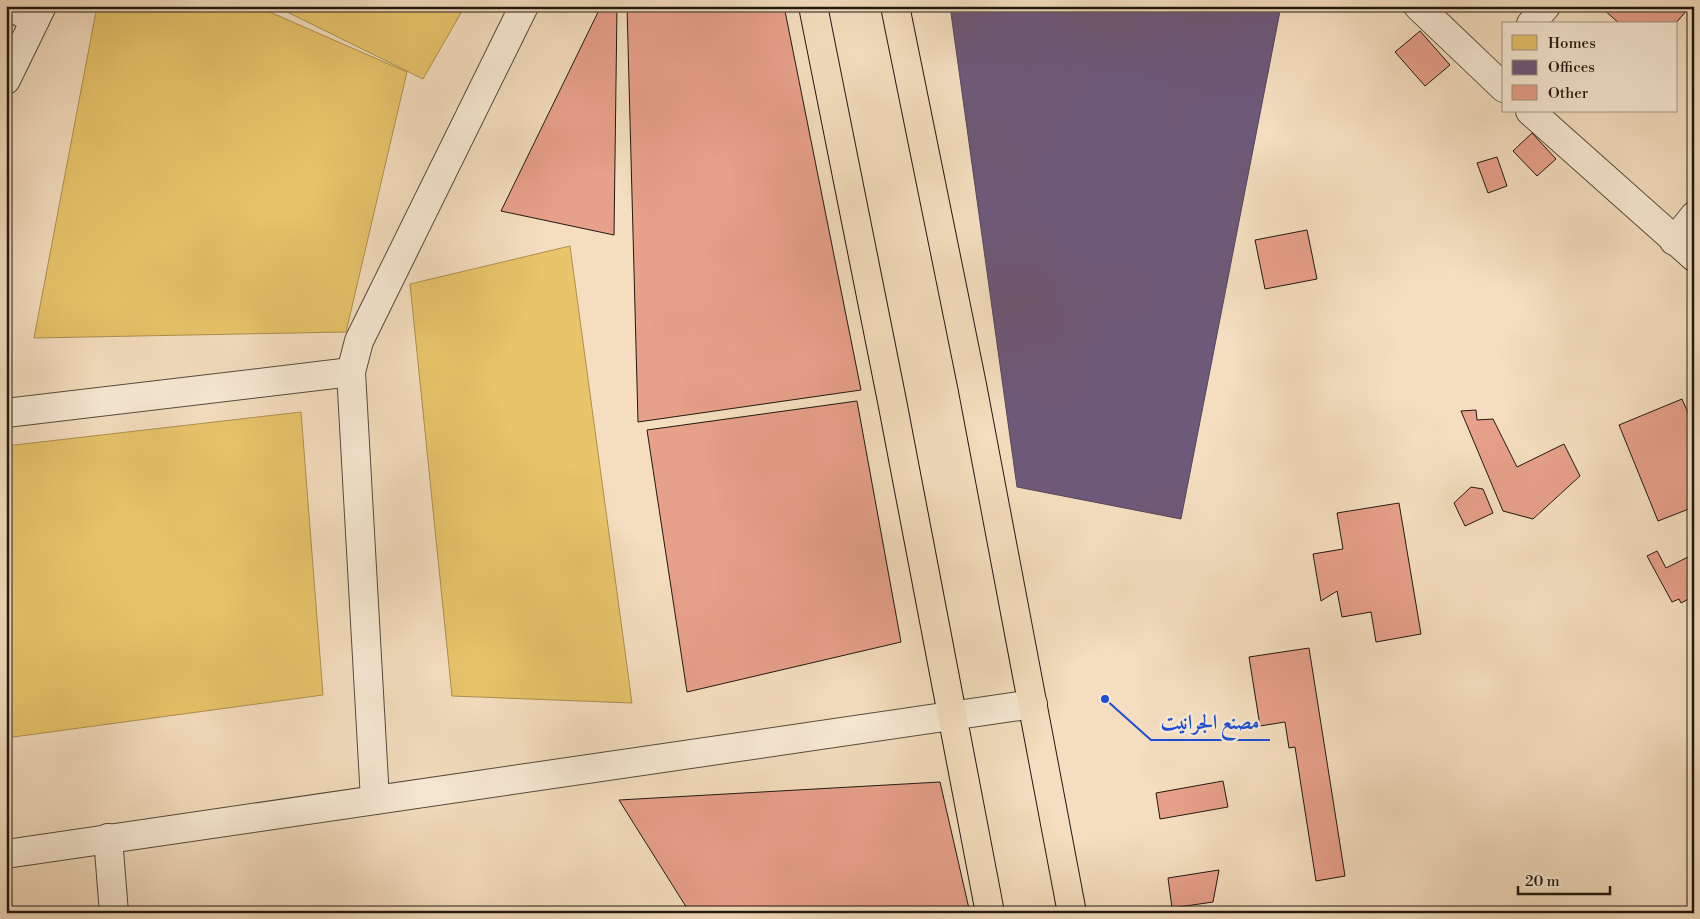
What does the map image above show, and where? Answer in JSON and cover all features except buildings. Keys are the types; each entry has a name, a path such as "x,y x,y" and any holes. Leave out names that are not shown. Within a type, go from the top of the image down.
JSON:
{"main road":[{"path":"813,6 892,400 990,913"},
{"path":"895,6 972,385 1072,913"}],"street":[{"path":"6,80 38,13 9,6"},
{"path":"375,800 351,372 359,341 524,6"},
{"path":"1418,6 1499,74"},
{"path":"1533,22 1546,6"},
{"path":"1531,112 1684,249 1694,216"},
{"path":"6,413 351,372"},
{"path":"6,854 1033,704"},
{"path":"108,838 114,913"}],"place":[{"name":"مصنع الجرانيت","path":"1105,699"}]}
